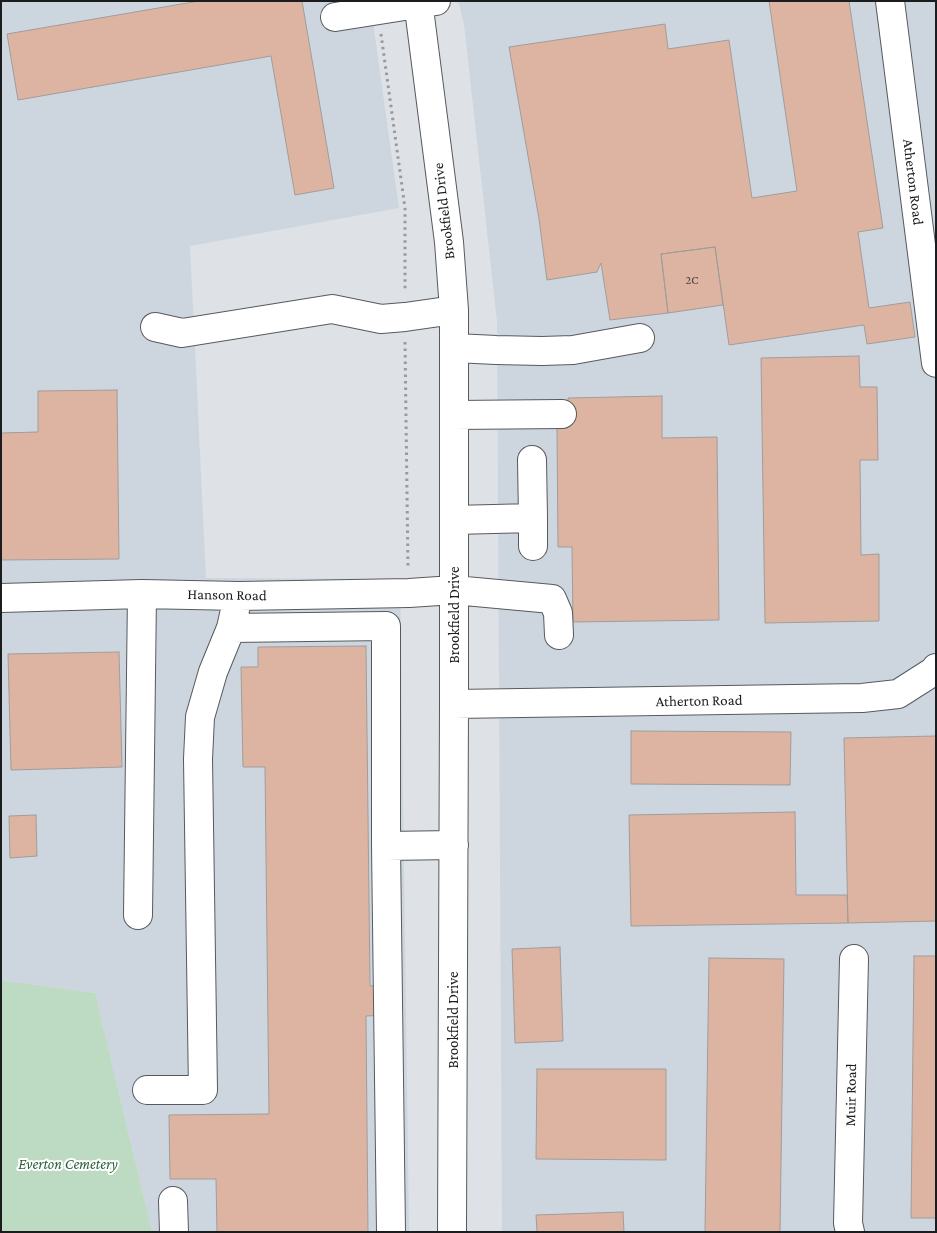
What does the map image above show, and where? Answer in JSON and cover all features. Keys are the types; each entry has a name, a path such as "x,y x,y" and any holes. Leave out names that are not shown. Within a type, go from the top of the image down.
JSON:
{"street":[{"name":"Atherton Road","path":"890,1 936,363"},
{"path":"335,17 425,2"},
{"name":"Brookfield Drive","path":"425,2 449,242 455,348 452,1232"},
{"path":"155,327 182,333 332,310 380,319 454,310"},
{"path":"455,348 566,350 640,338"},
{"path":"455,415 562,414"},
{"path":"532,460 533,546"},
{"path":"454,520 533,518"},
{"name":"Hanson Road","path":"1,598 142,594 239,596 409,594 454,590 552,599 558,613 559,635"},
{"path":"138,915 142,594"},
{"path":"147,1090 203,1090 198,759 200,717 213,672 231,628 239,596"},
{"path":"231,628 386,626 390,1232"},
{"name":"Atherton Road","path":"454,704 862,698 898,694 936,668"},
{"path":"386,846 454,845"},
{"name":"Muir Road","path":"850,1232 848,1223 854,959"},
{"path":"173,1201 174,1232"}],"shaded area":[{"path":"1,1 370,1 399,208 190,246 206,578 400,579 409,1232 152,1232 95,993 1,980"},
{"path":"458,1 936,1 936,1232 502,1232 497,321 464,24"}],"green space":[{"name":"Everton Cemetery","path":"1,980 95,993 152,1232 1,1232"}],"building":[{"path":"199,1 302,1 334,188 295,195 271,56 18,100 7,34"},
{"path":"769,1 849,1 883,228 858,232 869,308 910,302 915,337 867,344 864,325 729,345 715,247 661,254 668,313 610,320 601,263 597,272 547,280 539,219 509,47 665,24 668,49 729,40 752,198 797,191"},
{"path":"715,247 723,305 668,313 661,254"},
{"path":"859,356 860,387 877,387 878,460 860,460 861,555 879,554 879,621 765,623 761,358"},
{"path":"117,390 119,559 1,560 1,433 38,432 38,391"},
{"path":"662,396 662,438 717,437 719,620 573,622 572,547 558,547 557,428 568,428 568,398"},
{"path":"366,646 370,986 393,985 393,1015 366,1016 368,1232 217,1232 216,1179 170,1179 169,1115 269,1114 265,767 243,767 241,667 258,667 258,647"},
{"path":"119,652 122,767 11,770 8,654"},
{"path":"631,731 791,732 790,785 631,784"},
{"path":"936,736 936,921 848,923 844,738"},
{"path":"795,812 796,895 847,895 848,923 631,926 629,815"},
{"path":"36,815 37,856 10,858 9,816"},
{"path":"560,947 563,1041 515,1043 512,949"},
{"path":"914,956 936,956 936,1218 911,1218"},
{"path":"709,958 784,959 780,1232 705,1232"},
{"path":"537,1069 666,1069 666,1160 536,1159"},
{"path":"623,1212 624,1232 537,1232 536,1215"}]}
